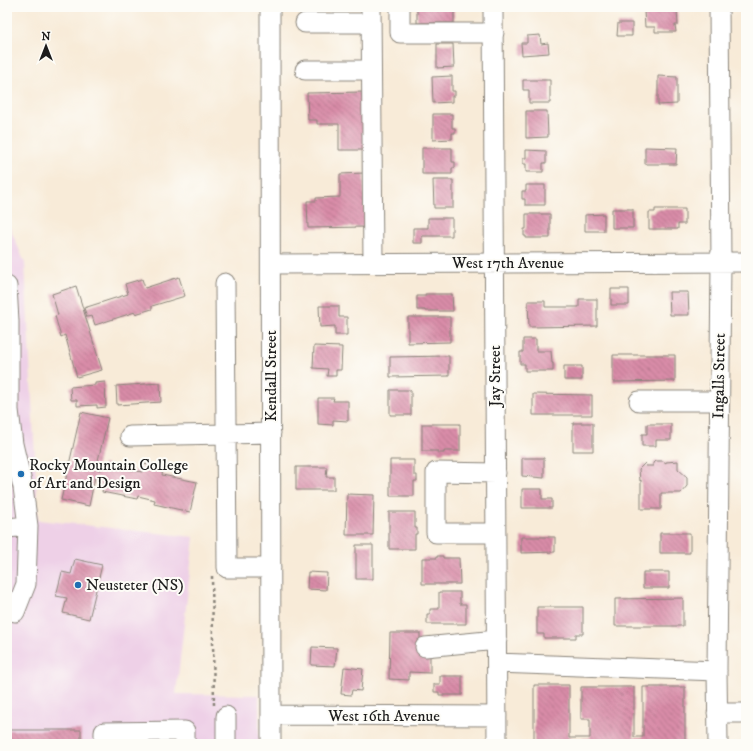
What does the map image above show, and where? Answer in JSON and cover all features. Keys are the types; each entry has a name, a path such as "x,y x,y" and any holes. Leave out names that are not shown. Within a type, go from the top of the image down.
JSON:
{"street":[{"name":"Kendall Street","path":"270,7 271,744"},
{"path":"400,7 400,33 494,33"},
{"name":"Jay Street","path":"493,7 497,744"},
{"name":"Ingalls Street","path":"718,744 717,671 721,262 719,7"},
{"path":"305,23 371,15 373,263"},
{"path":"305,70 371,70"},
{"name":"West 17th Avenue","path":"270,264 746,262"},
{"path":"225,284 227,568 271,568"},
{"path":"7,286 9,321 9,410 13,444 23,487 28,526 26,584 15,612 7,608"},
{"path":"639,401 719,401"},
{"path":"130,436 271,432"},
{"path":"496,473 436,472 436,533 496,533"},
{"path":"7,528 28,526"},
{"path":"425,647 497,640"},
{"path":"497,663 717,671"},
{"path":"220,712 226,744"},
{"path":"718,713 746,713"},
{"name":"West 16th Avenue","path":"271,715 497,716"},
{"path":"104,744 104,732 185,731 186,744"}],"path":[{"path":"212,571 220,712"}],"shaded area":[{"name":"Rocky Mountain College of Art and Design","path":"7,221 25,263 38,520 194,537 176,694 259,695 259,744 7,744"}],"building":[{"path":"417,7 454,7 454,23 417,23"},
{"path":"527,7 561,7 561,9 527,9"},
{"path":"677,10 678,25 675,25 676,32 655,32 655,27 645,27 644,11"},
{"path":"618,23 632,23 632,36 617,36"},
{"path":"540,35 541,44 548,43 549,53 522,55 521,43 527,43 527,36"},
{"path":"437,44 453,44 454,67 437,68"},
{"path":"452,76 452,91 455,91 455,96 452,96 452,102 433,103 432,77"},
{"path":"658,76 677,77 677,104 658,105"},
{"path":"523,80 550,80 550,103 529,103 529,90 523,90"},
{"path":"366,92 367,150 339,150 339,124 317,124 317,120 308,120 307,93"},
{"path":"526,111 547,111 548,137 526,138"},
{"path":"433,114 452,114 452,128 455,128 455,133 452,133 452,139 433,140"},
{"path":"645,147 677,148 676,164 645,164"},
{"path":"422,148 452,148 452,162 455,162 455,168 452,168 452,174 422,174"},
{"path":"526,150 546,151 546,163 543,163 543,172 526,172 526,164 523,164 523,158 526,158"},
{"path":"364,173 365,227 308,228 307,201 316,201 316,198 340,197 340,174"},
{"path":"433,180 453,180 453,208 434,208"},
{"path":"526,185 545,185 545,205 525,205 525,199 522,199 522,191 526,191"},
{"path":"612,209 633,209 633,228 612,228"},
{"path":"655,209 685,209 685,224 678,224 678,229 649,229 649,212 655,212"},
{"path":"526,214 550,214 550,238 526,238 526,236 524,236 524,229 526,229"},
{"path":"604,214 604,231 585,231 585,215"},
{"path":"428,218 452,218 452,236 422,236 422,243 413,243 413,228 428,228"},
{"path":"179,277 185,296 152,306 152,309 135,314 135,312 95,325 92,316 87,317 84,308 128,294 125,284 142,279 145,288"},
{"path":"76,286 102,370 77,377 65,335 61,337 55,316 58,315 52,294"},
{"path":"611,289 629,289 629,305 611,305"},
{"path":"669,292 688,292 689,315 670,315"},
{"path":"425,294 452,294 453,311 417,310 417,296 425,296"},
{"path":"579,299 597,299 597,326 529,327 528,301 545,301 545,307 579,307"},
{"path":"319,306 339,306 339,317 347,317 347,335 335,335 335,326 320,327"},
{"path":"408,317 450,317 450,342 408,343"},
{"path":"523,339 536,339 536,351 551,351 553,371 525,371 525,364 520,364 520,352 523,352"},
{"path":"314,346 342,347 341,370 336,370 336,376 327,376 328,369 313,368"},
{"path":"613,355 675,355 675,381 613,382"},
{"path":"449,356 449,376 390,377 390,357"},
{"path":"564,366 582,366 582,380 564,380"},
{"path":"105,382 106,407 97,408 97,405 77,406 77,400 71,400 70,387 95,385 95,383"},
{"path":"160,383 161,402 117,405 116,386"},
{"path":"390,390 411,390 411,415 390,415"},
{"path":"533,394 592,395 592,415 533,415"},
{"path":"318,398 334,398 333,401 348,401 348,421 333,420 333,425 318,424"},
{"path":"81,412 108,418 96,469 101,470 103,464 142,472 144,464 163,468 162,475 197,482 190,512 154,504 155,500 138,496 137,499 102,492 103,486 98,485 100,478 95,477 89,506 61,500"},
{"path":"573,423 593,423 593,451 573,451"},
{"path":"422,424 460,424 460,451 444,451 444,453 438,453 438,451 422,451"},
{"path":"647,424 671,424 671,440 656,440 656,446 642,446 642,434 647,434"},
{"path":"522,458 544,458 544,478 522,476"},
{"path":"390,460 414,460 414,475 417,475 417,481 414,481 414,496 390,496"},
{"path":"655,461 663,461 666,463 678,461 678,469 687,477 687,486 681,493 661,493 661,509 641,509 641,480 640,481 639,469 645,463 646,466 653,466"},
{"path":"296,467 327,467 326,477 334,477 334,490 296,490"},
{"path":"522,489 542,489 542,499 552,499 552,508 522,508"},
{"path":"347,494 374,495 373,535 346,535"},
{"path":"389,512 415,512 415,528 417,528 417,534 415,534 415,549 389,549"},
{"path":"660,533 690,533 690,553 660,553"},
{"path":"521,537 555,537 555,552 521,553"},
{"path":"356,545 373,545 373,579 356,579"},
{"path":"437,556 443,556 443,558 459,558 460,584 422,584 422,558 437,558"},
{"name":"Neusteter (NS)","path":"75,559 102,565 89,619 63,613 67,598 56,596 62,572 71,574"},
{"path":"308,572 327,573 326,590 307,589"},
{"path":"643,572 669,572 669,588 643,588"},
{"path":"439,592 460,592 460,604 466,604 466,624 427,624 427,614 430,614 430,609 439,609"},
{"path":"683,598 683,626 615,626 615,599"},
{"path":"537,607 583,607 583,634 576,634 576,638 544,638 544,634 537,634"},
{"path":"390,633 420,633 420,649 430,655 430,673 409,672 409,680 389,679"},
{"path":"312,647 337,648 335,666 311,665"},
{"path":"344,667 363,669 361,691 352,690 351,695 341,694"},
{"path":"440,676 462,676 462,695 439,695 439,692 434,692 434,684 440,684"},
{"path":"534,685 569,685 569,738 590,738 590,719 581,719 581,687 634,687 634,737 643,737 643,687 685,687 685,744 534,744"},
{"path":"7,730 81,730 81,744 7,744"}],"place":[{"name":"Rocky Mountain College of Art and Design","path":"21,474"},
{"name":"Neusteter (NS)","path":"78,585"}]}
